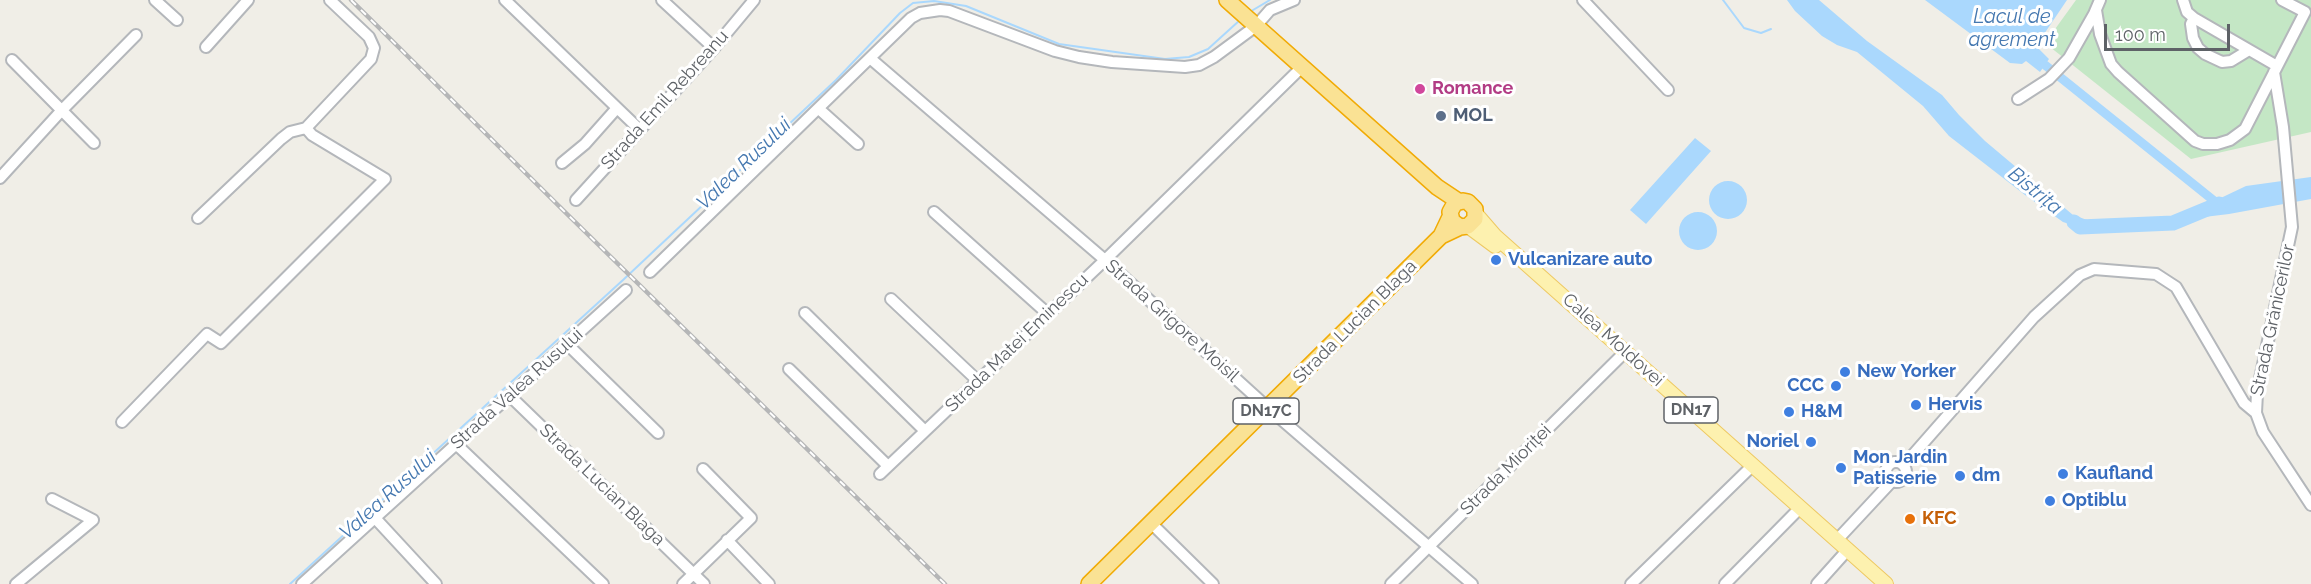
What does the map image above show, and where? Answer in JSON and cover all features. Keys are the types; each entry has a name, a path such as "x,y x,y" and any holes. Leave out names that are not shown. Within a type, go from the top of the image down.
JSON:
{"highway":[{"name":"Calea Moldovei","path":"1241,11 1301,68 1437,187 1460,216"},
{"name":"Strada Lucian Blaga","path":"1089,584 1460,216"}],"main road":[{"name":"Calea Moldovei","path":"1460,216 1875,584"},
{"name":"Calea Moldovei","path":"1460,216 1495,236 1886,584"}],"street":[{"path":"155,0 177,20"},
{"path":"206,47 248,0"},
{"path":"198,218 281,139 290,132 306,128 374,53 373,42 369,37 330,0"},
{"path":"506,0 639,129"},
{"path":"662,0 714,48"},
{"name":"Strada Emil Rebreanu","path":"576,200 714,48 754,0"},
{"path":"650,272 911,18 920,13 940,10 949,12 1055,51 1112,62 1168,67 1199,65 1228,48 1241,11 1270,10 1294,0"},
{"path":"1583,0 1668,90"},
{"path":"2183,0 2187,12 2194,18 2249,50 2276,69"},
{"path":"2098,5 2100,34 2111,64 2195,141 2203,144 2217,144 2230,140 2245,129 2305,12 2282,0"},
{"path":"2018,99 2049,79 2069,58 2098,5"},
{"path":"2194,18 2191,24 2193,38 2198,48 2205,54 2222,62 2240,58 2249,50"},
{"path":"0,178 62,110 136,35"},
{"name":"Strada Grigore Moisil","path":"871,58 1105,260 1268,408 1472,584"},
{"path":"12,60 94,143"},
{"name":"Strada Matei Eminescu","path":"789,369 884,470 1105,260 1301,68"},
{"name":"Strada Grănicerilor","path":"2276,69 2292,226 2257,393 2256,413 2263,432 2311,505"},
{"path":"562,163 585,144 617,108"},
{"path":"819,108 858,144"},
{"path":"122,422 207,334 221,343 385,179 312,135 306,128"},
{"path":"934,212 1048,314"},
{"path":"1838,540 1892,481 1886,474 1889,465 1895,461 1904,465 2034,317 2079,275 2094,269 2156,274 2176,287 2244,403 2256,413"},
{"name":"Strada Valea Rusului","path":"302,584 626,290"},
{"path":"891,299 978,381"},
{"path":"805,313 925,430"},
{"path":"567,344 658,434"},
{"name":"Strada Mioriței","path":"1391,584 1620,357"},
{"name":"Strada Lucian Blaga","path":"510,396 704,584"},
{"path":"456,444 603,584"},
{"path":"683,584 751,518 703,469"},
{"path":"1632,584 1748,470"},
{"path":"15,584 93,520 52,499"},
{"path":"1725,584 1796,513"},
{"path":"375,518 436,584"},
{"path":"1151,523 1213,584"},
{"path":"727,540 769,584"},
{"path":"1816,584 1843,555"}],"green space":[{"path":"2076,0 2311,0 2311,132 2191,159 2045,43"}],"water":[{"name":"Bistrița","path":"1787,0 1819,0 1867,41 1942,95 1985,141 2073,215 2093,222 2091,231 2063,222 2025,195 1949,136 1923,106 1857,52 1837,45 1822,36 1795,11"},
{"name":"Lacul de agrement","path":"1925,0 2067,0 2036,46 2049,59 2040,72 2026,61 2022,64 2010,63"},
{"path":"1695,138 1711,151 1646,224 1630,210"},
{"path":"2311,177 2311,199 2196,218 2206,205 2246,186"},
{"path":"1728,181 1741,187 1747,200 1741,213 1728,219 1715,213 1709,200 1715,187"},
{"path":"1698,212 1712,217 1717,231 1712,245 1698,250 1684,245 1679,231 1684,217"}],"waterway":[{"name":"Valea Rusului","path":"1248,13 1270,0"},
{"path":"1723,0 1744,28 1761,33 1771,29"},
{"name":"Valea Rusului","path":"290,584 623,280 836,80 900,13 913,3 934,1 966,6 1059,44 1165,59 1189,57 1208,49 1240,20"},
{"path":"2045,65 2218,204"},
{"name":"Bistrița","path":"2074,222 2080,227 2173,223 2219,204"}],"railway":[{"path":"351,0 945,584"}],"place":[{"name":"Romance","path":"1420,89"},
{"name":"MOL","path":"1441,116"},
{"name":"Vulcanizare auto","path":"1496,260"},
{"name":"New Yorker","path":"1845,372"},
{"name":"CCC","path":"1836,386"},
{"name":"Hervis","path":"1916,405"},
{"name":"H&M","path":"1789,412"},
{"name":"Noriel","path":"1811,442"},
{"name":"Mon Jardin Patisserie","path":"1841,468"},
{"name":"Kaufland","path":"2063,474"},
{"name":"dm","path":"1960,476"},
{"name":"Optiblu","path":"2050,501"},
{"name":"KFC","path":"1910,519"}]}
